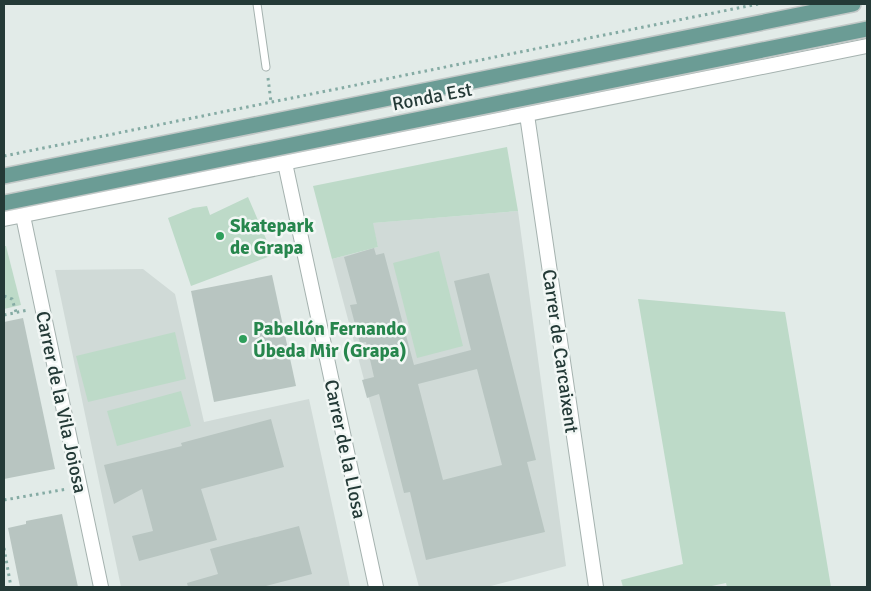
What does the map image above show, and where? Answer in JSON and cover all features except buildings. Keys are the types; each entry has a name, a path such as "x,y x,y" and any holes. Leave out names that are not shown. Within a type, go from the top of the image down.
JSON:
{"main road":[{"name":"Ronda Est","path":"4,176 853,4"},
{"name":"Ronda Est","path":"4,203 867,29"}],"street":[{"name":"Ronda Est","path":"4,219 867,46"},
{"name":"Carrer de Carcaixent","path":"527,115 596,587"},
{"name":"Carrer de la Llosa","path":"285,164 376,587"},
{"name":"Carrer de la Vila Joiosa","path":"23,216 101,587"}],"lane":[{"path":"257,4 266,67"}],"path":[{"path":"4,156 758,4"},
{"path":"266,67 271,102"},
{"path":"4,296 12,299 16,312"},
{"path":"4,315 42,307"},
{"path":"4,500 80,487"},
{"path":"4,548 12,587"}],"shaded area":[{"path":"518,211 566,566 487,587 419,587 332,259 378,247 372,223"},
{"path":"143,269 175,294 204,422 309,399 350,587 121,587 55,270"}],"green space":[{"path":"507,147 518,211 373,223 378,247 332,259 313,186"},
{"name":"Skatepark de Grapa","path":"248,197 273,255 191,286 168,218 193,208 207,206 210,215"},
{"path":"4,246 6,246 21,305 4,309"},
{"path":"439,251 463,346 417,358 393,263"},
{"path":"638,299 785,312 831,587 727,587 726,583 707,587 623,587 621,580 683,564"},
{"path":"175,332 186,379 88,402 76,356"},
{"path":"181,391 191,426 117,446 107,411"}],"place":[{"name":"Skatepark de Grapa","path":"220,236"},
{"name":"Pabellón Fernando Úbeda Mir (Grapa)","path":"243,339"}]}
